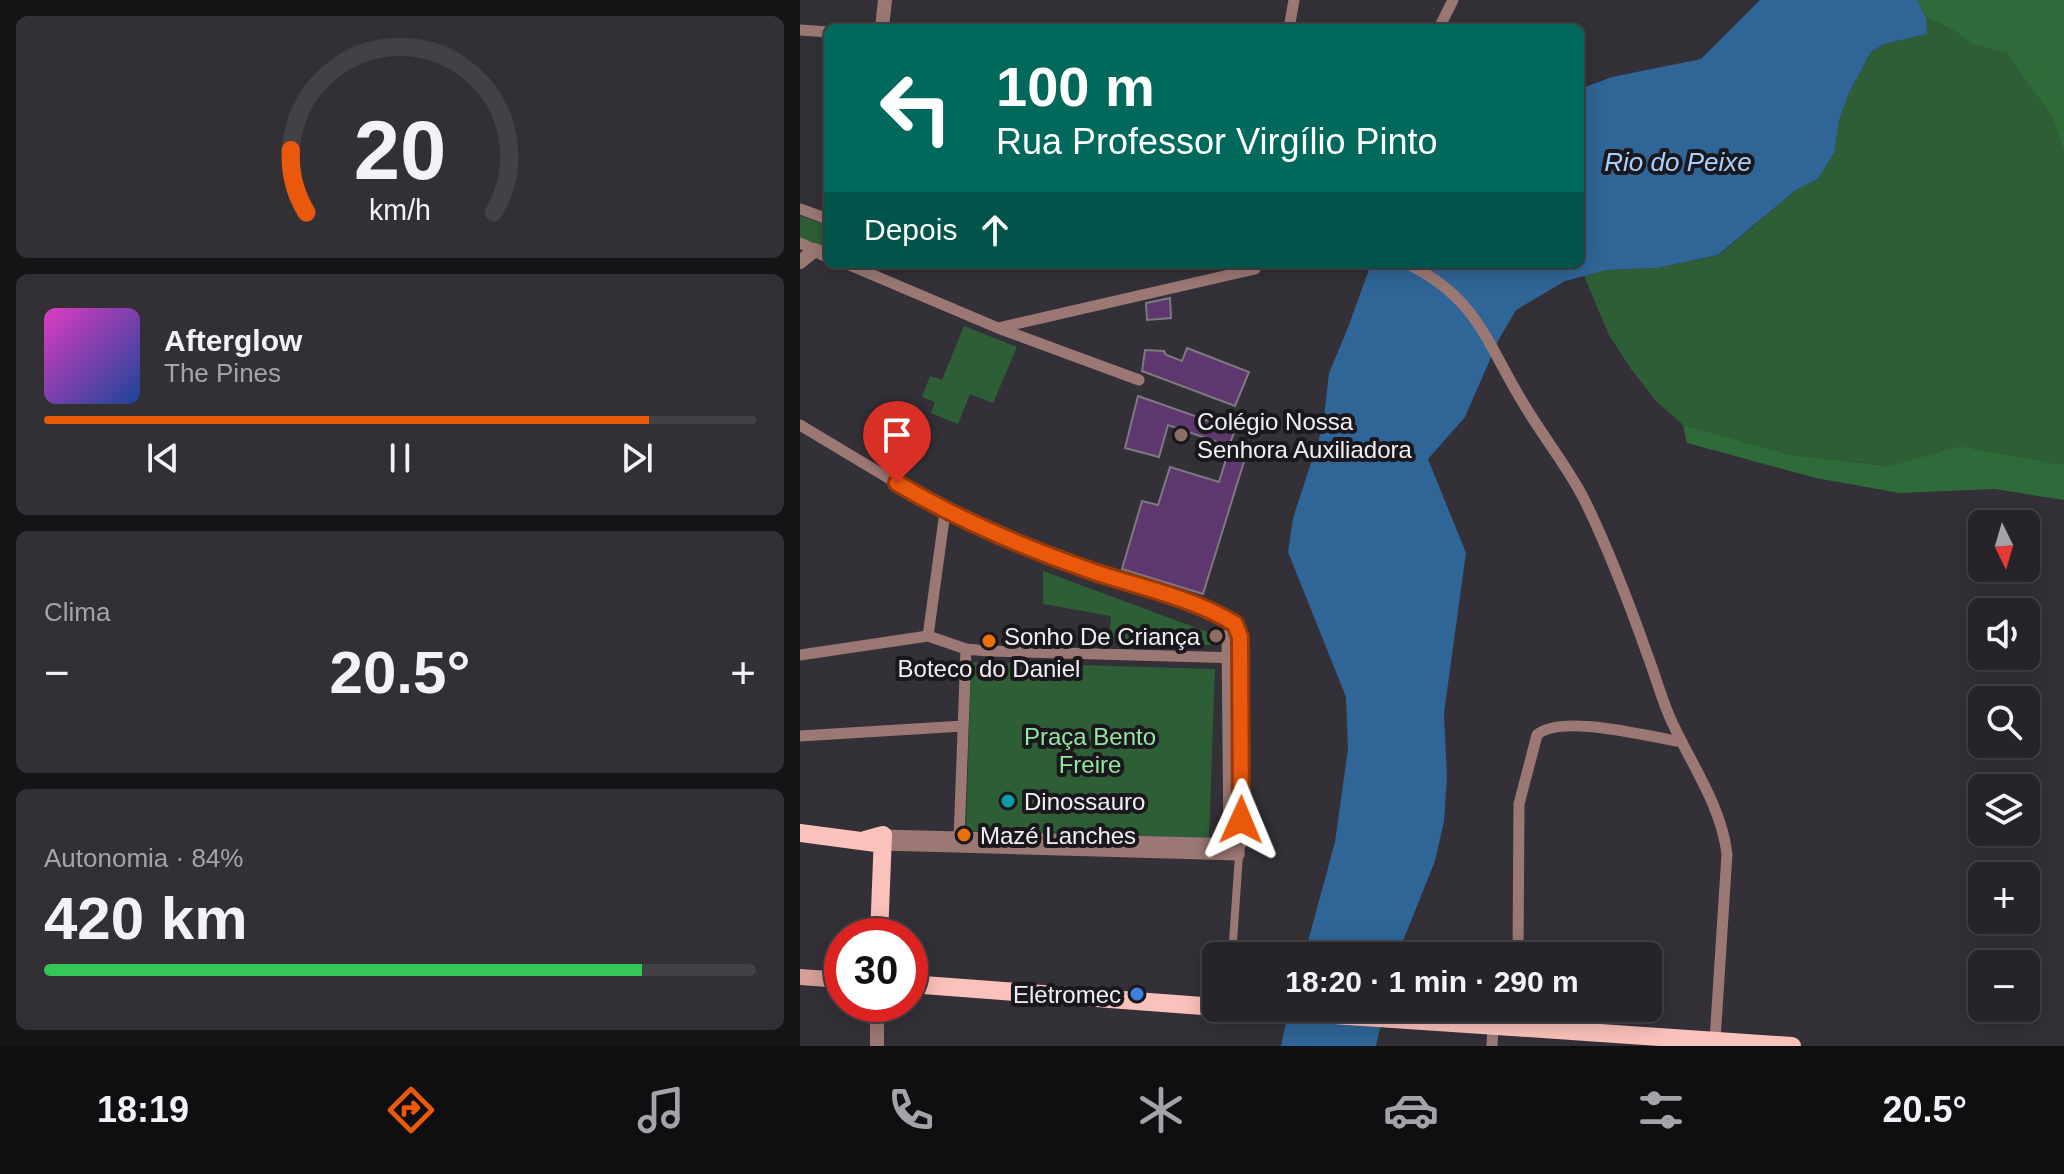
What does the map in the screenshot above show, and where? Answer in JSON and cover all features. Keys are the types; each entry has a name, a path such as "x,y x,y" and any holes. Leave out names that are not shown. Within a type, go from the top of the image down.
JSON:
{"main road":[{"path":"800,833 877,840 879,918"},
{"path":"800,977 824,979"},
{"path":"928,985 1202,1006"},
{"path":"1524,1022 1705,1042 1792,1046"}],"street":[{"path":"882,24 885,0"},
{"path":"1290,24 1294,0"},
{"path":"1441,24 1453,0"},
{"path":"800,30 824,32"},
{"path":"800,209 824,218"},
{"path":"800,243 822,253"},
{"path":"800,262 822,253"},
{"path":"856,268 998,328 1139,380"},
{"path":"1416,268 1438,280 1475,317 1525,406 1583,497 1637,625 1667,709 1718,814 1727,854 1705,1042"},
{"path":"998,328 1255,269"},
{"path":"800,425 945,512 1085,569 1199,607 1234,629 1232,942"},
{"path":"928,636 945,512"},
{"path":"800,655 928,636 966,649 1234,658"},
{"path":"959,840 966,649"},
{"path":"800,736 963,726"},
{"path":"1518,942 1519,804 1537,735 1545,728 1581,726 1682,742"},
{"path":"877,840 1234,849"},
{"path":"877,1022 877,1046"},
{"path":"1492,1046 1505,1022"}],"green space":[{"path":"1917,0 2064,0 2064,152 2052,117 2007,54 1974,45 1926,17"},
{"path":"1926,17 1974,45 2007,54 2052,117 2064,152 2064,462 2058,464 1960,446 1890,466 1792,455 1683,425 1656,401 1631,369 1609,335 1584,276 1607,270 1657,268 1719,255 1796,190 1818,179 1834,153 1839,121 1849,93 1871,52 1884,44 1927,34"},
{"path":"800,216 824,224 824,248 800,238"},
{"path":"964,326 1017,347 993,403 970,394 958,424 931,413 935,402 922,397 930,376 942,380"},
{"path":"1683,425 1792,455 1889,466 1960,446 2058,464 2064,462 2064,500 1995,489 1900,493 1816,478 1687,443"},
{"path":"1043,571 1210,633 1211,645 1109,641 1111,616 1043,604"},
{"name":"Praça Bento Freire","path":"971,662 1215,669 1209,838 966,831"}],"water":[{"name":"Rio do Peixe","path":"1760,0 1917,0 1926,17 1927,34 1884,44 1871,52 1849,93 1839,121 1834,153 1818,179 1796,190 1718,255 1657,268 1607,270 1565,281 1516,310 1499,339 1465,417 1428,459 1466,553 1444,713 1447,778 1444,821 1435,861 1403,942 1308,942 1335,842 1348,749 1346,697 1288,552 1293,518 1323,426 1329,373 1370,268 1584,268 1584,88 1612,77 1701,59"},
{"path":"1286,1022 1382,1022 1376,1046 1281,1046"}],"building":[{"path":"1170,298 1171,318 1147,320 1146,303"},
{"path":"1187,348 1249,372 1235,406 1142,371 1145,350 1164,351 1166,355 1182,361"},
{"path":"1138,396 1235,430 1229,446 1168,425 1159,457 1125,448"},
{"path":"1229,450 1246,455 1203,594 1122,569 1142,501 1158,505 1170,467 1219,482"}],"place":[{"name":"Colégio Nossa Senhora Auxiliadora","path":"1181,435"},
{"name":"Sonho De Criança","path":"1216,636"},
{"name":"Boteco do Daniel","path":"989,641"},
{"name":"Dinossauro","path":"1008,801"},
{"name":"Mazé Lanches","path":"964,835"},
{"name":"Eletromec","path":"1137,994"}],"route":[{"path":"897,483 945,512 1005,539 1199,607 1235,624 1240,637 1241,820"}]}
